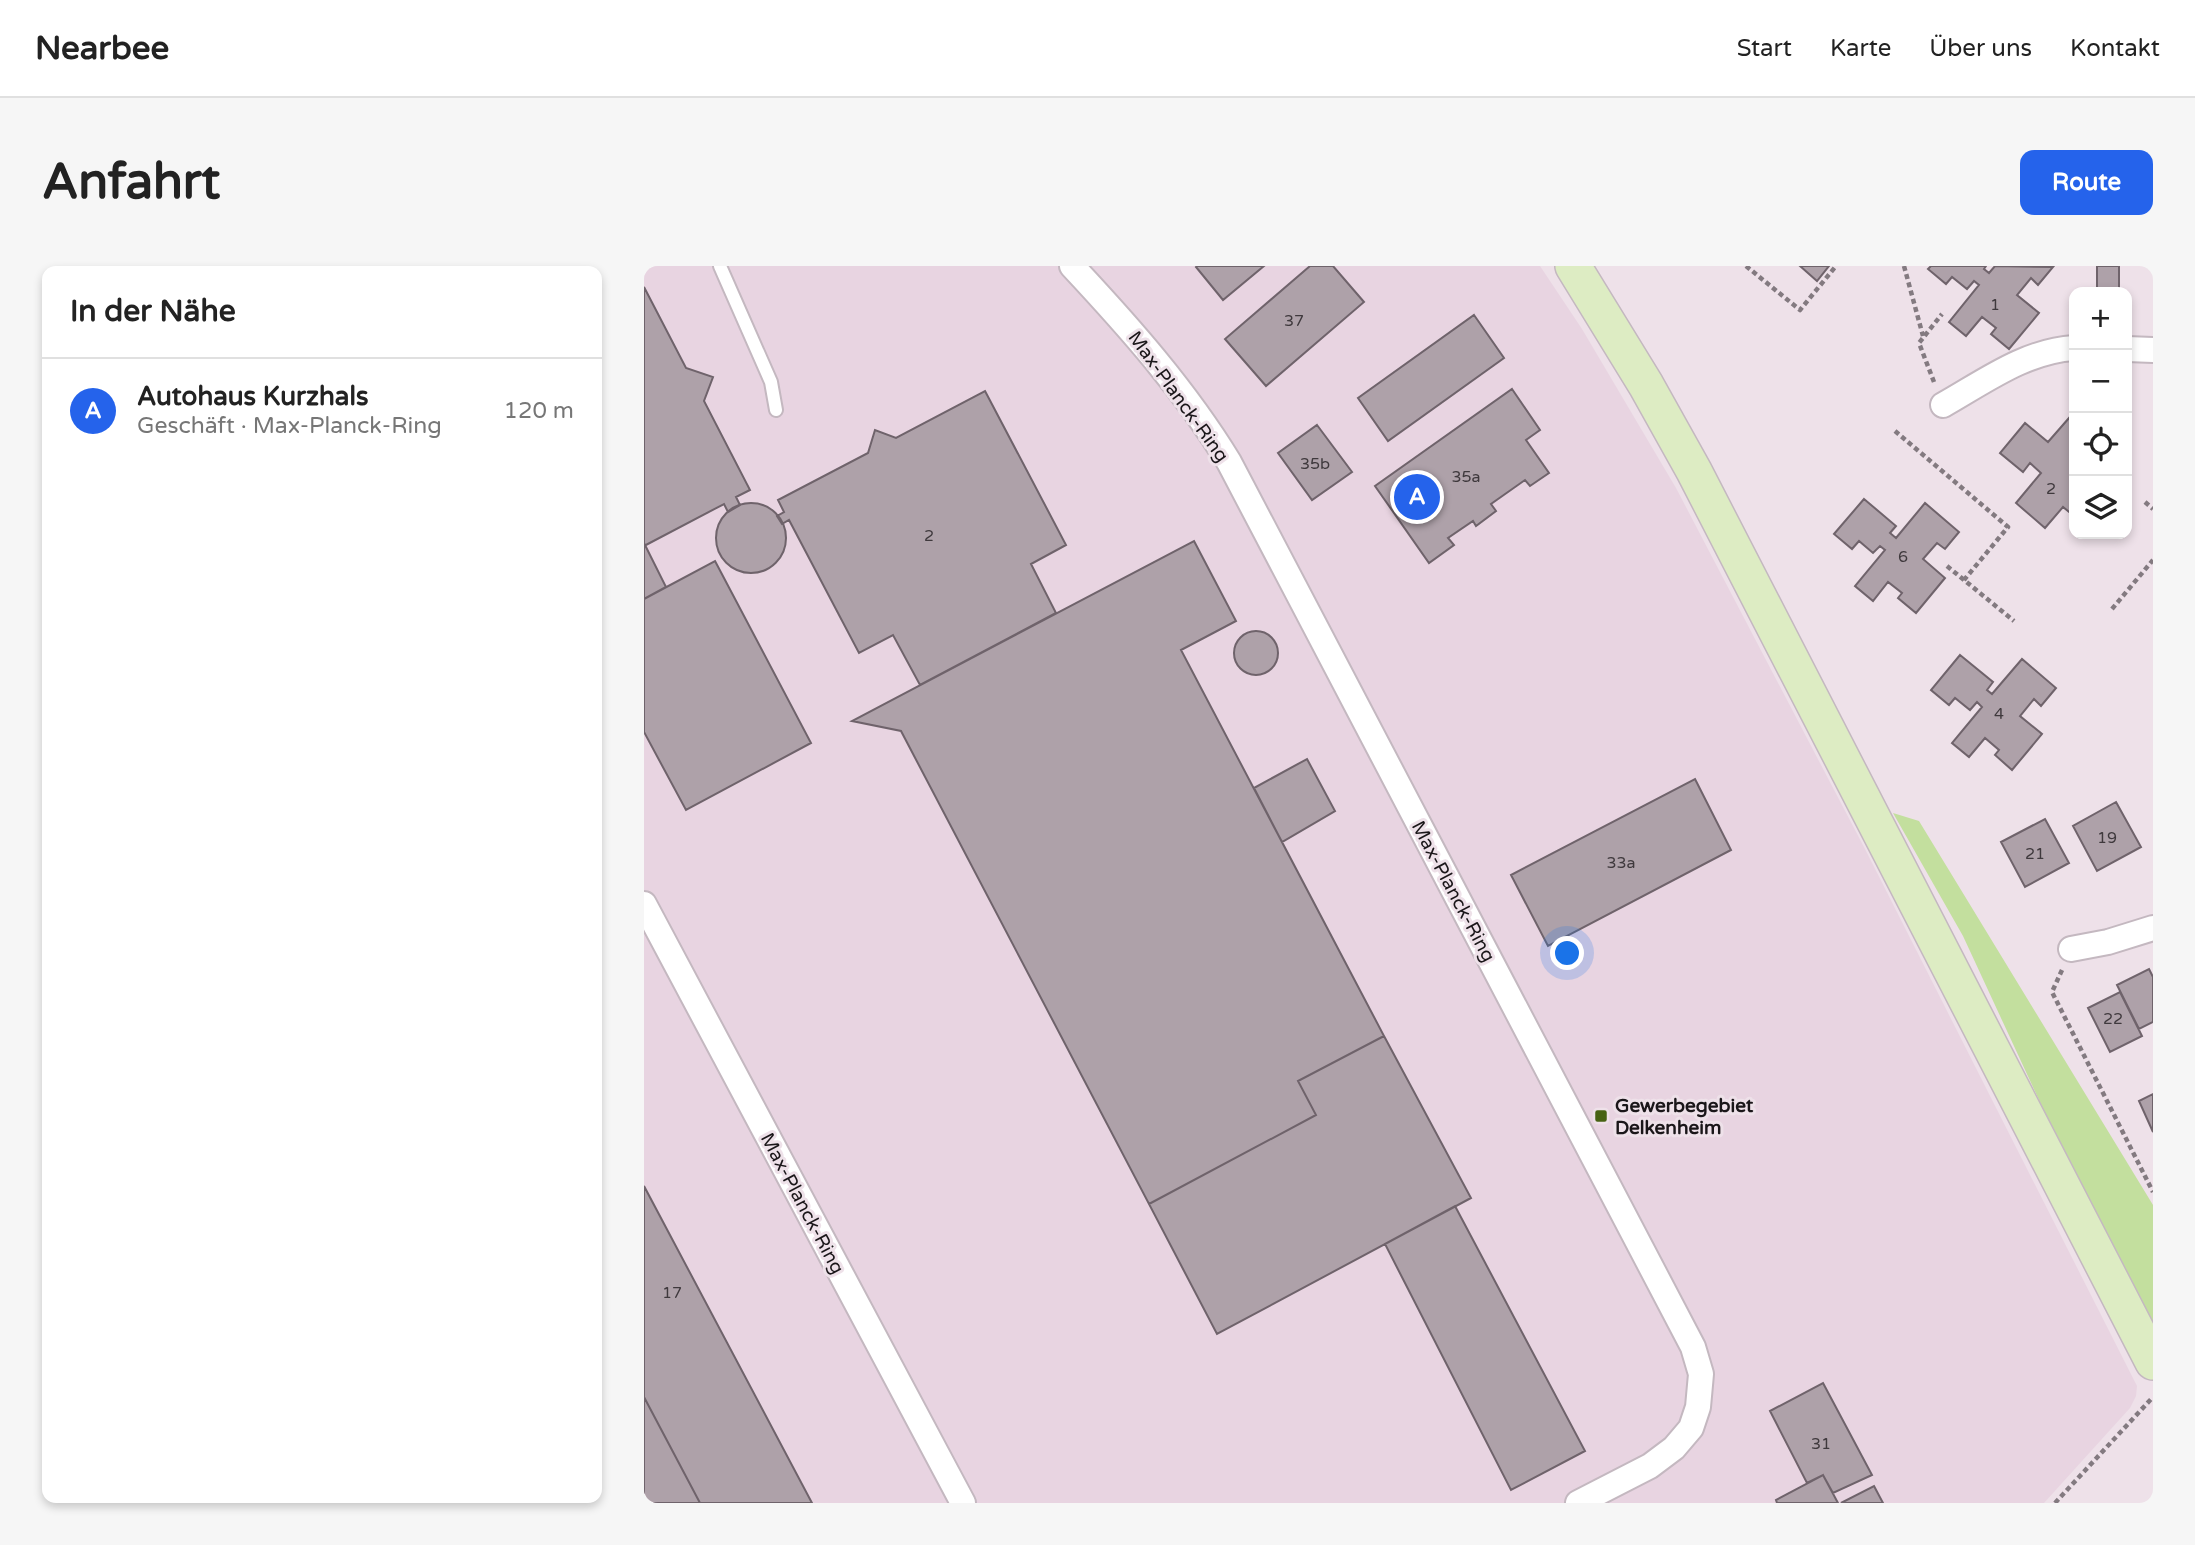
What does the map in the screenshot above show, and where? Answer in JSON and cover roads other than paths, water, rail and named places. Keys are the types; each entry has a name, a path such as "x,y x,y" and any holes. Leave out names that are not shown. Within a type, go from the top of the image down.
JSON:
{"main road":[{"path":"1573,266 1646,385 1694,471 2153,1362"}],"street":[{"name":"Max-Planck-Ring","path":"1072,266 1128,326 1176,385 1229,462 1693,1347 1701,1374 1698,1407 1691,1428 1674,1448 1650,1466 1578,1503"},
{"path":"1943,405 2019,362 2043,352 2069,349"},
{"path":"2132,349 2153,350"},
{"name":"Max-Planck-Ring","path":"644,904 962,1503"},
{"path":"2071,949 2108,942 2153,928"}],"lane":[{"path":"720,266 771,382 776,410"}],"place":[{"name":"Autohaus Kurzhals","path":"1417,497"},
{"name":"Gewerbegebiet Delkenheim","path":"1601,1116"}]}
